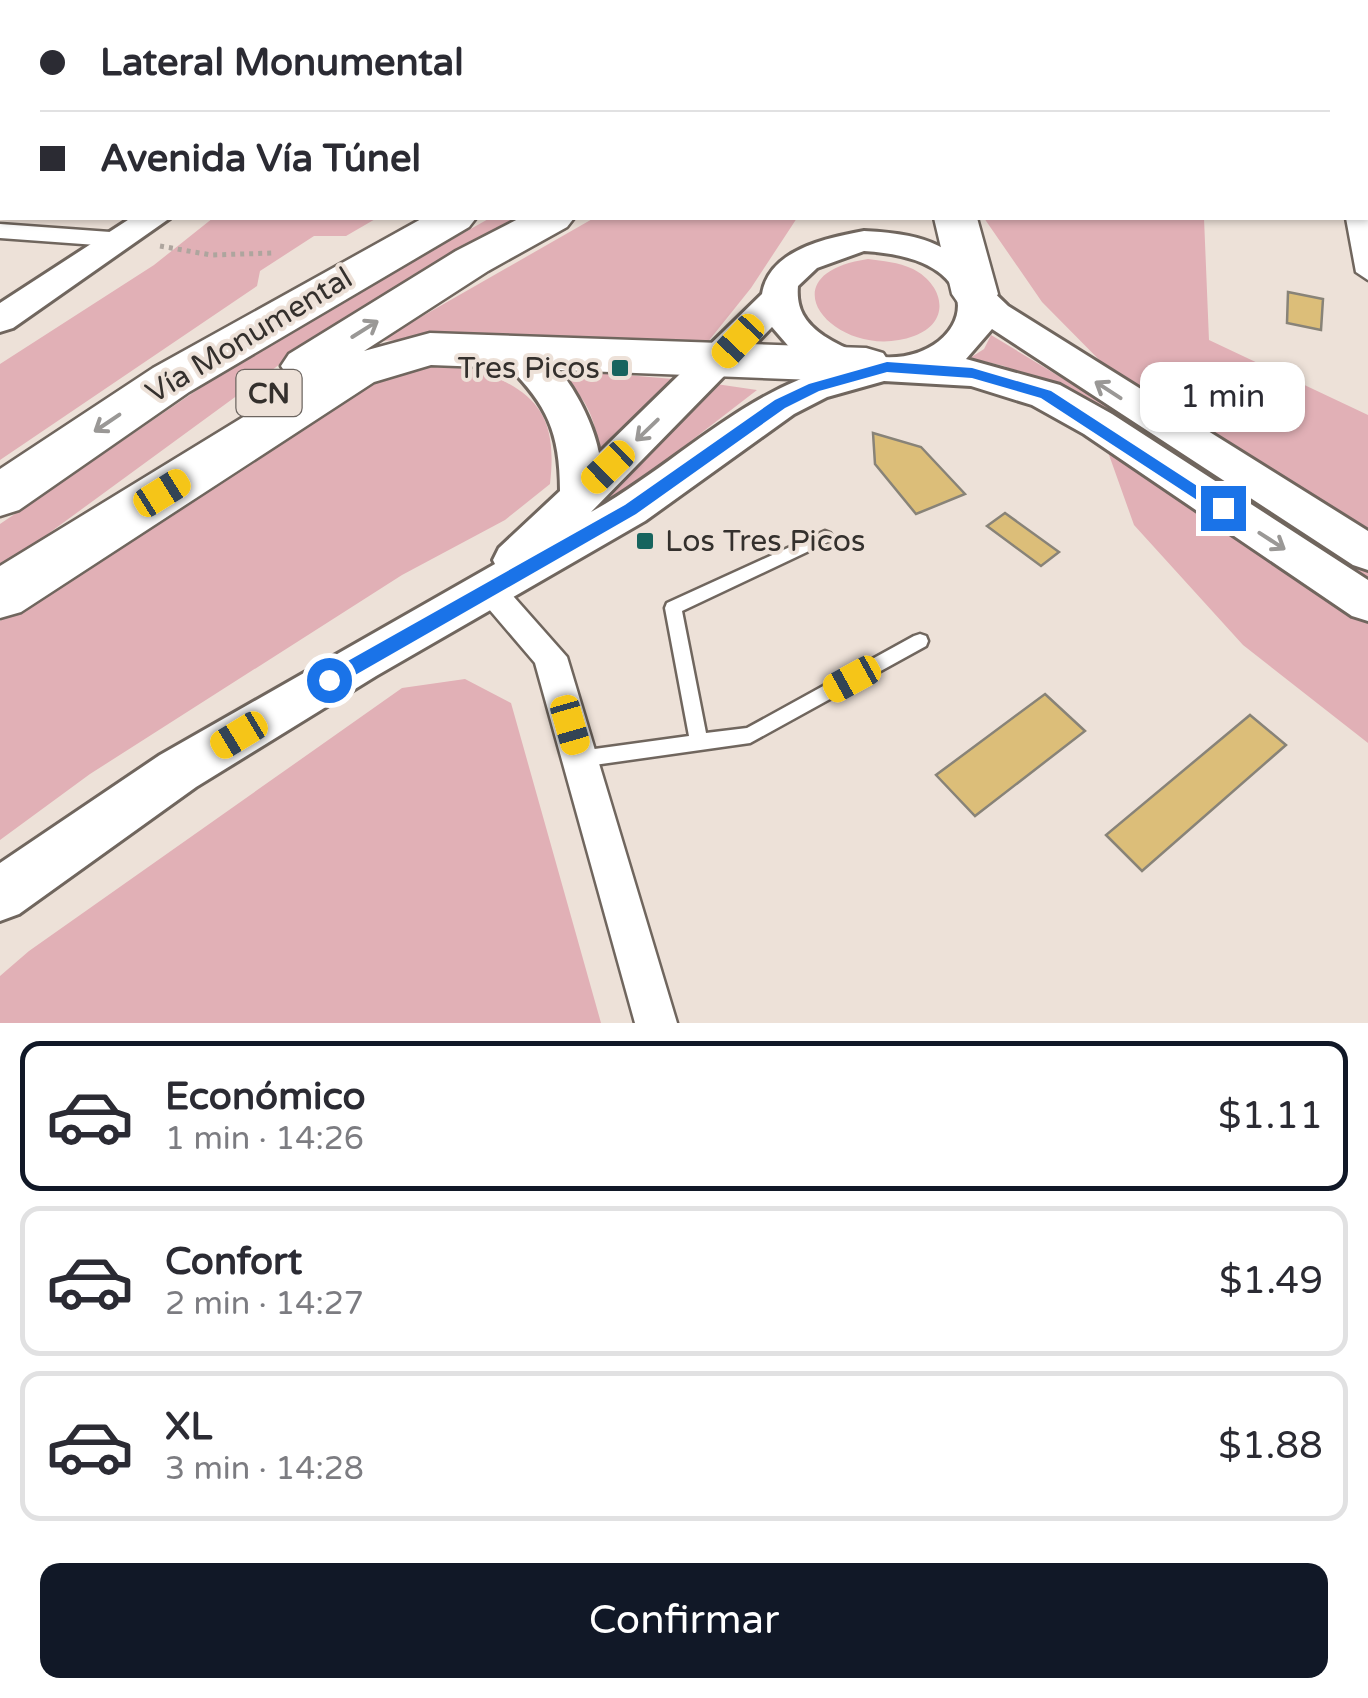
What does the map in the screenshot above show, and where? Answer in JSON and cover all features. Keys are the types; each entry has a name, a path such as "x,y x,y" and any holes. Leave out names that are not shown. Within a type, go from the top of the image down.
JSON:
{"highway":[{"path":"400,246 441,220"},
{"name":"Vía Monumental","path":"0,496 171,380 450,220"},
{"name":"Vía Monumental","path":"0,592 307,366 472,261 548,220"},
{"path":"955,220 964,280"},
{"path":"0,592 358,370 430,349 886,367"}],"street":[{"path":"0,320 150,220"},
{"path":"821,220 784,284 783,314 794,331 812,346 837,358 886,367 972,373 1046,395 1098,424 1368,603"},
{"path":"0,895 178,771 487,588 630,510 780,404 814,387 886,367 938,358 962,344 975,326 964,280 926,220"},
{"path":"1358,220 1368,272"},
{"path":"0,231 124,240"},
{"path":"487,588 718,362 807,256 833,245 864,241 896,243 926,252 964,280 996,314 1064,361 1368,553"},
{"path":"516,352 544,378 573,418 582,457 581,493"},
{"path":"487,588 550,657 656,1023"}],"lane":[{"path":"699,742 672,608 825,536"},
{"path":"580,759 750,735 920,641"}],"path":[{"path":"124,240 212,255 273,254"}],"shaded area":[{"path":"210,220 374,220 346,236 314,236 260,271 257,286 0,460 0,364 154,265"},
{"path":"486,220 525,220 463,252 287,359 0,569 0,524 253,352"},
{"path":"591,220 796,220 751,288 707,343 475,336 379,341"},
{"path":"985,220 1204,220 1209,340 1368,415 1368,743 1243,645 1134,525 1098,424 1058,391 1004,366 970,358 984,349 991,335 1110,407 1128,389 1042,302"},
{"path":"868,259 913,269 932,284 939,313 926,330 886,341 860,338 838,328 822,314 815,298 819,282 836,268"},
{"path":"462,364 506,382 535,404 550,436 550,484 505,520 402,575 90,774 0,840 0,621 75,568 367,380 414,365"},
{"path":"556,369 673,379 601,456 588,408"},
{"path":"716,384 757,390 578,528 559,532"},
{"path":"465,679 511,703 601,1023 0,1023 0,976 29,951 402,688"}],"building":[{"path":"1288,292 1323,299 1321,330 1287,323"},
{"path":"873,433 921,447 965,494 916,514 875,464"},
{"path":"1005,513 1059,552 1041,566 987,526"},
{"path":"1045,694 1085,731 975,816 936,775"},
{"path":"1250,715 1286,745 1142,871 1106,835"}],"place":[{"name":"Tres Picos","path":"620,368"},
{"name":"Los Tres Picos","path":"645,541"}],"route":[{"path":"329,680 630,510 780,404 814,387 887,367 972,373 1046,395 1098,424 1223,508"}]}
